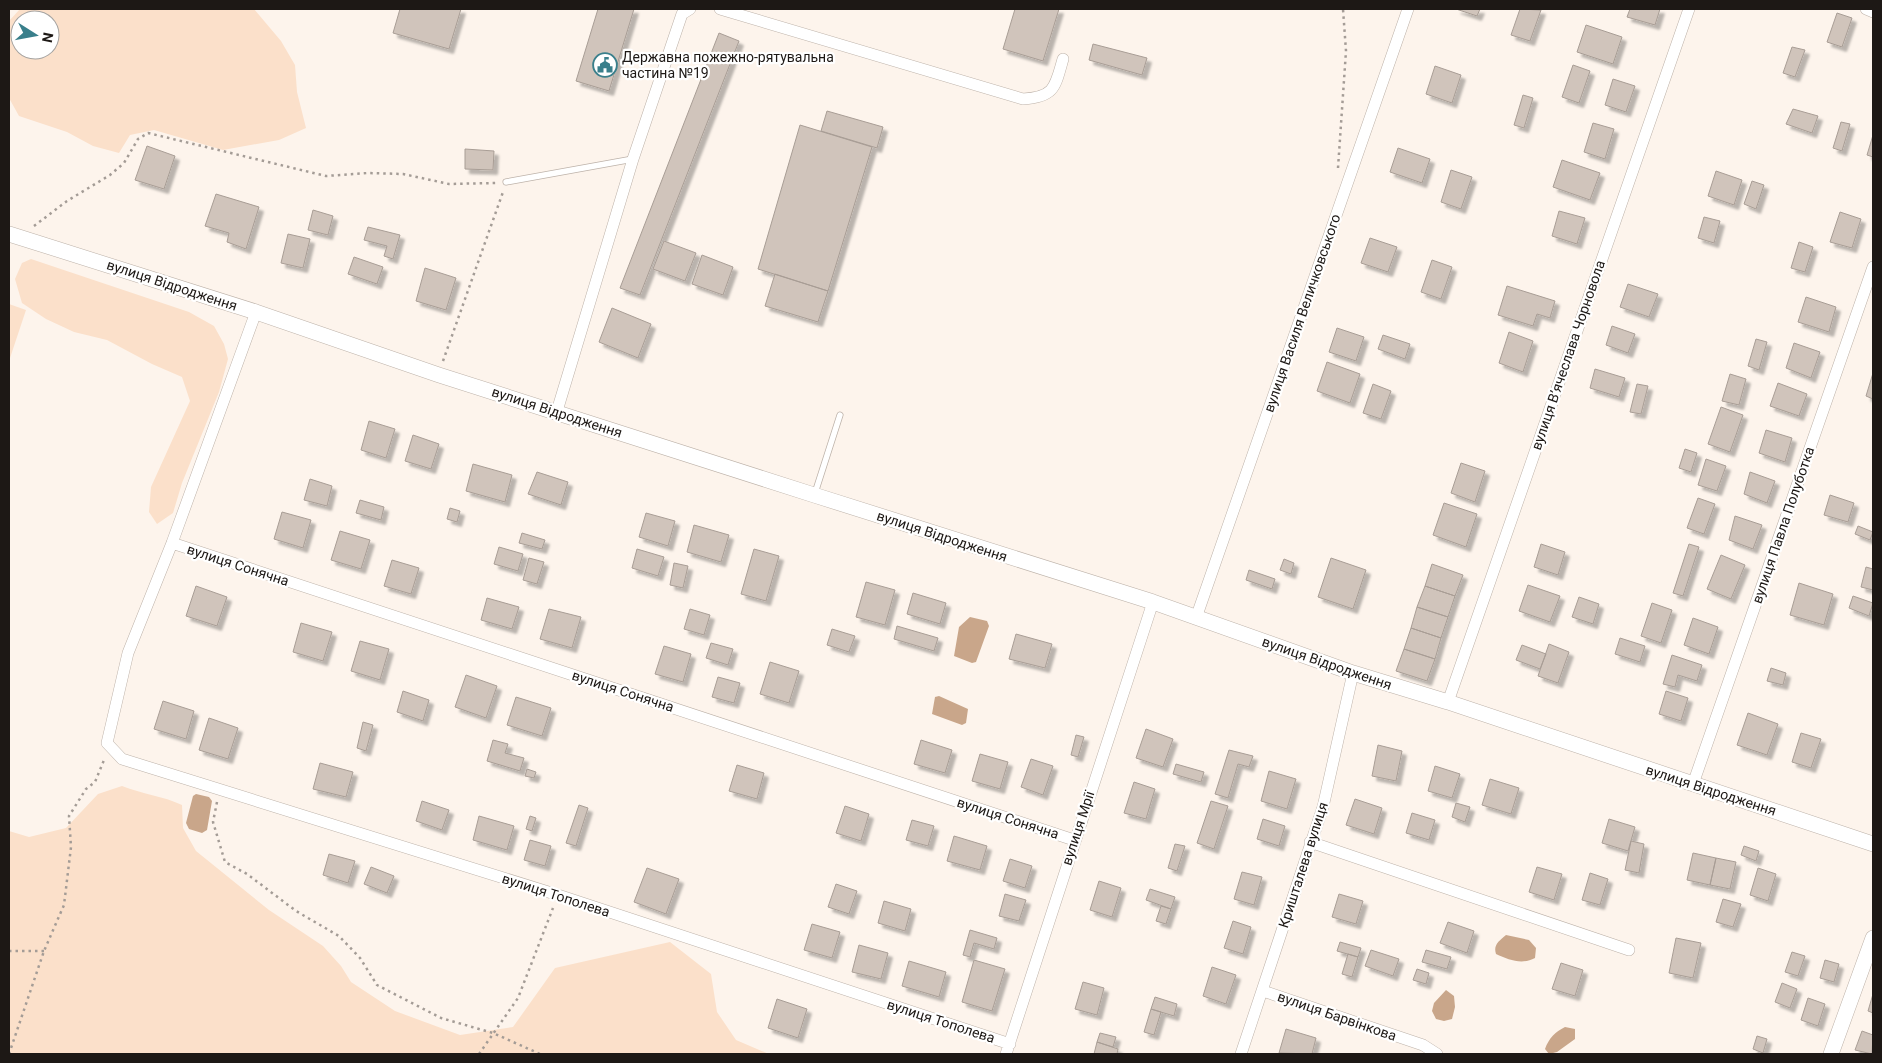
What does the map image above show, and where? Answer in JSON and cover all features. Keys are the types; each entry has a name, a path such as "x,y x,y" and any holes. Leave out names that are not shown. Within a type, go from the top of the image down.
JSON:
{"street":[{"path":"557,411 633,159 682,14 690,9"},
{"path":"720,9 1023,99 1042,98 1054,89 1062,59"},
{"name":"вулиця Василя Величковського","path":"1196,618 1408,9"},
{"name":"вулиця Вʼячеслава Чорновола","path":"1448,702 1689,9"},
{"path":"1866,9 1873,12"},
{"name":"вулиця Відродження","path":"14,236 256,312 439,374 814,496 1152,602 1353,673 1448,702 1873,844"},
{"name":"вулиця Павла Полуботка","path":"1694,784 1873,267"},
{"path":"107,743 128,653 172,543 256,312"},
{"name":"вулиця Сонячна","path":"172,543 1074,840"},
{"name":"вулиця Мрії","path":"1008,1049 1152,602"},
{"name":"Кришталева вулиця","path":"1241,1054 1323,807 1353,673"},
{"name":"вулиця Тополева","path":"107,743 122,759 558,895 1008,1049"},
{"path":"1310,842 1629,950"},
{"path":"1831,1054 1873,938"},
{"name":"вулиця Барвінкова","path":"1263,991 1423,1045 1437,1054"}],"lane":[{"path":"506,182 633,159"},
{"path":"814,496 840,415"}],"path":[{"path":"1338,174 1346,51 1343,9"},
{"path":"14,236 110,175 124,163 138,139 148,134 326,176 403,174 449,184 506,182 439,374"},
{"path":"9,1054 44,951 64,905 68,888 72,847 69,816 86,789 95,782 103,766 107,743"},
{"path":"218,790 213,822 226,862 247,874 296,911 339,936 360,958 377,985 441,1018 493,1033 540,1054"},
{"path":"479,1054 518,998 558,895"},
{"path":"9,952 44,951"}],"shaded area":[{"path":"20,9 254,9 281,41 295,65 297,92 306,128 279,140 223,150 154,130 130,135 119,153 93,146 67,132 19,116 9,98 10,20 10,60 60,60 60,10"},
{"path":"31,259 189,312 214,326 224,344 228,359 219,392 182,483 173,513 157,524 149,512 151,487 190,401 182,377 152,364 107,340 74,332 46,319 22,303 15,279 22,263"},
{"path":"9,304 26,310 9,361"},
{"path":"970,617 987,621 989,626 976,662 972,663 954,656 959,627"},
{"path":"939,696 968,709 966,723 962,725 932,714 935,697"},
{"path":"122,786 182,805 183,828 196,851 269,910 323,946 341,966 351,982 395,1011 460,1035 513,1027 555,968 670,942 711,974 717,1012 736,1040 769,1054 9,1054 9,831 29,837 66,828 98,794"},
{"path":"196,794 209,797 212,801 207,830 202,833 189,829 186,823 193,796"},
{"path":"1506,935 1529,940 1536,948 1535,958 1520,961 1511,960 1496,954 1496,946"},
{"path":"1446,990 1454,996 1455,1007 1452,1019 1444,1021 1436,1019 1432,1011 1434,1003"},
{"path":"1565,1027 1575,1029 1575,1039 1557,1052 1549,1054 1545,1049 1548,1042 1555,1033"}],"building":[{"path":"400,9 461,9 449,49 393,33"},
{"path":"598,9 634,9 609,91 576,81"},
{"path":"1015,9 1059,9 1043,61 1003,49"},
{"path":"1456,9 1480,9 1477,16"},
{"path":"1520,9 1541,10 1530,41 1511,35"},
{"path":"1630,9 1660,9 1655,25 1627,17"},
{"path":"1837,13 1852,18 1842,47 1827,42"},
{"path":"1586,25 1622,37 1613,64 1577,52"},
{"path":"719,33 739,41 640,295 620,288"},
{"path":"1093,44 1147,58 1142,75 1089,60"},
{"path":"1792,47 1805,50 1795,77 1783,73"},
{"path":"1573,65 1590,71 1579,103 1562,97"},
{"path":"1435,66 1461,75 1452,103 1426,94"},
{"path":"1613,79 1635,86 1626,112 1605,105"},
{"path":"1523,95 1533,98 1524,128 1514,125"},
{"path":"1793,109 1818,116 1812,133 1786,124"},
{"path":"827,111 883,127 877,148 821,131"},
{"path":"1841,122 1850,124 1842,151 1833,148"},
{"path":"1593,123 1614,129 1605,159 1584,152"},
{"path":"800,125 872,147 828,291 758,269"},
{"path":"1873,135 1873,157 1867,155"},
{"path":"147,146 175,156 164,189 135,180"},
{"path":"1398,148 1430,159 1422,183 1390,172"},
{"path":"465,149 494,151 493,170 465,169"},
{"path":"1562,160 1600,173 1590,200 1553,187"},
{"path":"1451,170 1472,177 1461,209 1441,202"},
{"path":"1716,171 1742,180 1734,205 1708,196"},
{"path":"1752,181 1764,185 1756,209 1744,204"},
{"path":"216,194 259,207 246,249 227,242 229,233 205,226"},
{"path":"313,210 333,216 328,235 308,230"},
{"path":"1559,211 1585,218 1577,244 1552,236"},
{"path":"1840,212 1861,219 1852,248 1830,242"},
{"path":"1704,217 1720,221 1714,243 1698,238"},
{"path":"368,227 400,235 393,259 384,256 387,246 364,240"},
{"path":"288,234 310,239 303,268 281,263"},
{"path":"1370,238 1397,247 1388,272 1361,263"},
{"path":"664,241 696,253 685,281 653,269"},
{"path":"1799,242 1813,247 1805,272 1791,268"},
{"path":"702,255 733,267 723,295 692,284"},
{"path":"354,257 383,267 377,284 348,274"},
{"path":"1432,260 1452,267 1441,299 1421,292"},
{"path":"425,268 456,278 446,310 416,301"},
{"path":"775,274 828,291 818,322 765,306"},
{"path":"1628,284 1658,294 1649,317 1620,307"},
{"path":"1507,286 1555,301 1550,318 1537,314 1533,326 1498,315"},
{"path":"1806,297 1836,307 1829,332 1798,322"},
{"path":"612,308 651,324 638,358 599,342"},
{"path":"1612,326 1635,334 1628,353 1606,345"},
{"path":"1337,328 1364,337 1356,361 1329,352"},
{"path":"1509,332 1533,341 1523,372 1499,363"},
{"path":"1383,335 1410,344 1405,359 1378,349"},
{"path":"1756,339 1767,342 1759,370 1748,366"},
{"path":"1794,343 1820,352 1811,378 1786,368"},
{"path":"1327,362 1360,374 1350,403 1317,391"},
{"path":"1595,369 1625,378 1619,397 1590,388"},
{"path":"1873,373 1873,399 1866,396"},
{"path":"1730,374 1746,379 1739,405 1722,401"},
{"path":"1778,383 1807,394 1799,416 1770,406"},
{"path":"1373,384 1391,391 1381,419 1363,413"},
{"path":"1637,384 1648,386 1641,414 1630,412"},
{"path":"1721,407 1743,415 1730,452 1708,444"},
{"path":"369,421 395,429 386,458 361,450"},
{"path":"1766,430 1792,438 1785,462 1759,453"},
{"path":"413,435 439,444 431,469 405,461"},
{"path":"1685,449 1697,453 1691,472 1679,468"},
{"path":"1706,459 1726,466 1717,491 1698,485"},
{"path":"1461,463 1485,471 1475,502 1451,493"},
{"path":"473,464 512,475 505,502 466,491"},
{"path":"537,472 568,482 561,505 528,494"},
{"path":"1750,472 1775,481 1767,503 1744,494"},
{"path":"310,479 332,486 327,506 304,500"},
{"path":"1830,495 1854,503 1848,522 1824,515"},
{"path":"1698,498 1715,504 1704,534 1687,528"},
{"path":"360,500 384,507 381,520 356,513"},
{"path":"1444,503 1477,514 1466,547 1433,535"},
{"path":"450,508 460,511 457,522 447,519"},
{"path":"282,512 311,520 303,548 274,539"},
{"path":"646,513 675,521 668,546 639,537"},
{"path":"1735,516 1762,525 1753,549 1729,540"},
{"path":"694,525 729,535 721,562 687,552"},
{"path":"1858,526 1873,532 1870,540 1855,534"},
{"path":"340,531 370,540 361,569 331,560"},
{"path":"522,533 545,540 542,549 519,543"},
{"path":"1541,544 1565,552 1558,575 1534,567"},
{"path":"1689,544 1699,547 1683,596 1673,593"},
{"path":"499,547 523,554 518,571 494,564"},
{"path":"637,549 664,557 658,576 632,568"},
{"path":"754,549 779,556 766,601 741,594"},
{"path":"1721,555 1745,565 1731,599 1707,589"},
{"path":"529,558 544,562 537,584 523,580"},
{"path":"1331,558 1366,570 1353,609 1318,597"},
{"path":"1284,559 1294,563 1291,574 1280,570"},
{"path":"392,560 419,568 411,594 384,586"},
{"path":"674,563 688,566 683,588 670,585"},
{"path":"1432,564 1463,575 1455,596 1425,586"},
{"path":"1866,567 1873,569 1873,590 1861,587"},
{"path":"1249,570 1275,579 1272,589 1246,580"},
{"path":"866,582 895,590 885,625 856,617"},
{"path":"1799,583 1833,594 1824,625 1790,615"},
{"path":"1528,585 1560,596 1550,622 1519,611"},
{"path":"196,586 227,597 217,626 186,616"},
{"path":"1425,586 1455,596 1448,617 1417,607"},
{"path":"913,593 946,603 940,624 907,614"},
{"path":"1853,596 1873,603 1869,616 1849,608"},
{"path":"1579,597 1599,604 1593,624 1572,617"},
{"path":"487,598 519,607 512,629 481,620"},
{"path":"1652,603 1672,610 1661,643 1641,636"},
{"path":"1417,607 1448,617 1441,638 1411,628"},
{"path":"549,609 581,617 572,648 540,639"},
{"path":"690,609 710,615 704,635 684,629"},
{"path":"1693,618 1718,627 1709,654 1684,645"},
{"path":"301,623 332,632 323,661 293,652"},
{"path":"897,626 938,638 934,651 894,639"},
{"path":"1411,628 1441,638 1435,659 1404,649"},
{"path":"832,629 855,636 849,652 827,645"},
{"path":"1016,634 1052,644 1045,668 1009,659"},
{"path":"1620,638 1645,646 1640,662 1615,654"},
{"path":"360,641 389,649 380,680 351,671"},
{"path":"711,643 733,649 728,665 706,658"},
{"path":"1549,644 1569,652 1558,683 1538,676"},
{"path":"1522,645 1546,654 1540,669 1516,660"},
{"path":"664,646 691,654 683,682 655,674"},
{"path":"1404,649 1435,659 1427,681 1396,671"},
{"path":"1672,655 1702,665 1697,681 1678,675 1675,687 1663,684"},
{"path":"770,662 799,671 789,703 760,694"},
{"path":"1771,668 1786,673 1783,685 1767,681"},
{"path":"466,675 497,686 486,718 455,707"},
{"path":"718,677 740,683 734,703 712,697"},
{"path":"403,691 429,700 423,721 397,712"},
{"path":"1666,691 1688,698 1681,721 1659,714"},
{"path":"516,697 551,708 542,736 507,725"},
{"path":"163,701 194,711 186,739 154,729"},
{"path":"1748,713 1778,724 1767,755 1737,745"},
{"path":"209,718 238,728 228,759 199,750"},
{"path":"363,722 373,725 366,751 357,748"},
{"path":"1146,729 1173,739 1163,767 1136,758"},
{"path":"1801,733 1821,739 1811,768 1792,762"},
{"path":"1076,735 1084,737 1078,757 1071,755"},
{"path":"493,740 508,744 505,753 524,758 520,771 487,761"},
{"path":"921,740 952,750 945,773 914,764"},
{"path":"1378,745 1402,751 1396,781 1372,776"},
{"path":"1229,750 1253,756 1249,767 1238,764 1228,798 1215,794"},
{"path":"980,754 1008,762 1000,789 972,781"},
{"path":"1031,759 1053,766 1043,795 1021,787"},
{"path":"320,763 353,772 346,797 313,789"},
{"path":"1176,764 1204,772 1201,782 1173,774"},
{"path":"737,765 764,773 757,799 729,791"},
{"path":"1435,766 1460,774 1452,798 1428,791"},
{"path":"527,769 536,772 534,778 525,776"},
{"path":"1269,771 1296,779 1287,809 1261,801"},
{"path":"1490,779 1519,788 1511,814 1482,805"},
{"path":"1134,782 1155,789 1146,819 1124,813"},
{"path":"1355,799 1382,808 1374,834 1346,825"},
{"path":"422,801 449,810 442,830 416,821"},
{"path":"1211,801 1228,806 1214,849 1197,843"},
{"path":"1456,803 1470,807 1465,822 1452,817"},
{"path":"579,805 588,808 576,846 566,843"},
{"path":"845,806 869,814 861,841 836,833"},
{"path":"1412,813 1435,820 1429,840 1406,833"},
{"path":"479,816 514,826 507,850 473,840"},
{"path":"530,816 536,818 532,831 526,829"},
{"path":"1263,819 1285,826 1279,846 1257,839"},
{"path":"1609,819 1635,827 1628,851 1602,843"},
{"path":"912,820 934,826 928,846 906,840"},
{"path":"954,836 987,846 980,870 947,861"},
{"path":"530,840 551,846 545,866 524,860"},
{"path":"1631,841 1644,844 1639,873 1625,870"},
{"path":"1175,844 1185,846 1177,871 1168,868"},
{"path":"1744,846 1759,851 1756,861 1741,855"},
{"path":"1693,853 1716,858 1710,885 1687,880"},
{"path":"329,854 355,861 348,883 323,875"},
{"path":"1716,858 1736,862 1730,889 1710,885"},
{"path":"1010,859 1032,866 1025,888 1003,881"},
{"path":"371,867 394,876 387,893 364,884"},
{"path":"1537,867 1562,874 1554,900 1529,892"},
{"path":"647,868 679,879 666,914 634,902"},
{"path":"1758,868 1776,874 1768,901 1750,895"},
{"path":"1242,872 1262,877 1254,905 1234,899"},
{"path":"1590,873 1608,879 1600,905 1582,900"},
{"path":"1099,881 1121,888 1112,917 1090,910"},
{"path":"836,884 857,891 849,914 828,907"},
{"path":"1150,889 1175,897 1171,909 1146,900"},
{"path":"1005,894 1026,900 1019,921 999,916"},
{"path":"1339,894 1363,901 1356,924 1332,917"},
{"path":"1723,899 1741,904 1733,927 1716,922"},
{"path":"884,901 911,909 905,931 878,923"},
{"path":"1161,906 1171,909 1166,924 1156,921"},
{"path":"1233,921 1251,927 1243,954 1224,948"},
{"path":"1448,922 1474,931 1467,953 1440,943"},
{"path":"812,924 840,932 832,958 804,950"},
{"path":"970,930 997,938 994,949 974,943 970,957 963,955"},
{"path":"1676,938 1701,943 1693,978 1669,973"},
{"path":"1340,942 1361,948 1358,957 1337,951"},
{"path":"859,945 888,953 881,979 852,972"},
{"path":"1371,950 1399,959 1393,976 1365,966"},
{"path":"1426,950 1451,957 1447,969 1422,962"},
{"path":"1792,952 1805,956 1798,976 1785,972"},
{"path":"1348,954 1358,957 1352,977 1342,974"},
{"path":"974,960 1005,969 992,1011 962,1002"},
{"path":"1825,960 1839,964 1834,982 1820,978"},
{"path":"909,961 946,972 939,997 902,986"},
{"path":"1561,963 1583,970 1575,996 1552,989"},
{"path":"1212,967 1236,975 1226,1004 1203,996"},
{"path":"1417,969 1429,973 1426,984 1413,980"},
{"path":"1083,982 1104,988 1097,1015 1075,1009"},
{"path":"1782,983 1797,989 1790,1008 1775,1002"},
{"path":"1873,994 1873,1013 1868,1011"},
{"path":"1155,997 1177,1004 1174,1016 1151,1009"},
{"path":"1808,998 1825,1004 1818,1026 1801,1020"},
{"path":"777,999 807,1009 798,1038 768,1028"},
{"path":"1151,1009 1161,1012 1154,1035 1144,1032"},
{"path":"1286,1029 1316,1038 1312,1054 1279,1053"},
{"path":"1862,1031 1873,1035 1872,1054 1855,1050"},
{"path":"1100,1033 1116,1037 1113,1047 1097,1042"},
{"path":"1757,1036 1767,1039 1763,1053 1753,1049"},
{"path":"1097,1042 1118,1049 1117,1054 1094,1054"}],"place":[{"name":"Державна пожежно-рятувальна частина №19","path":"605,65"}]}
